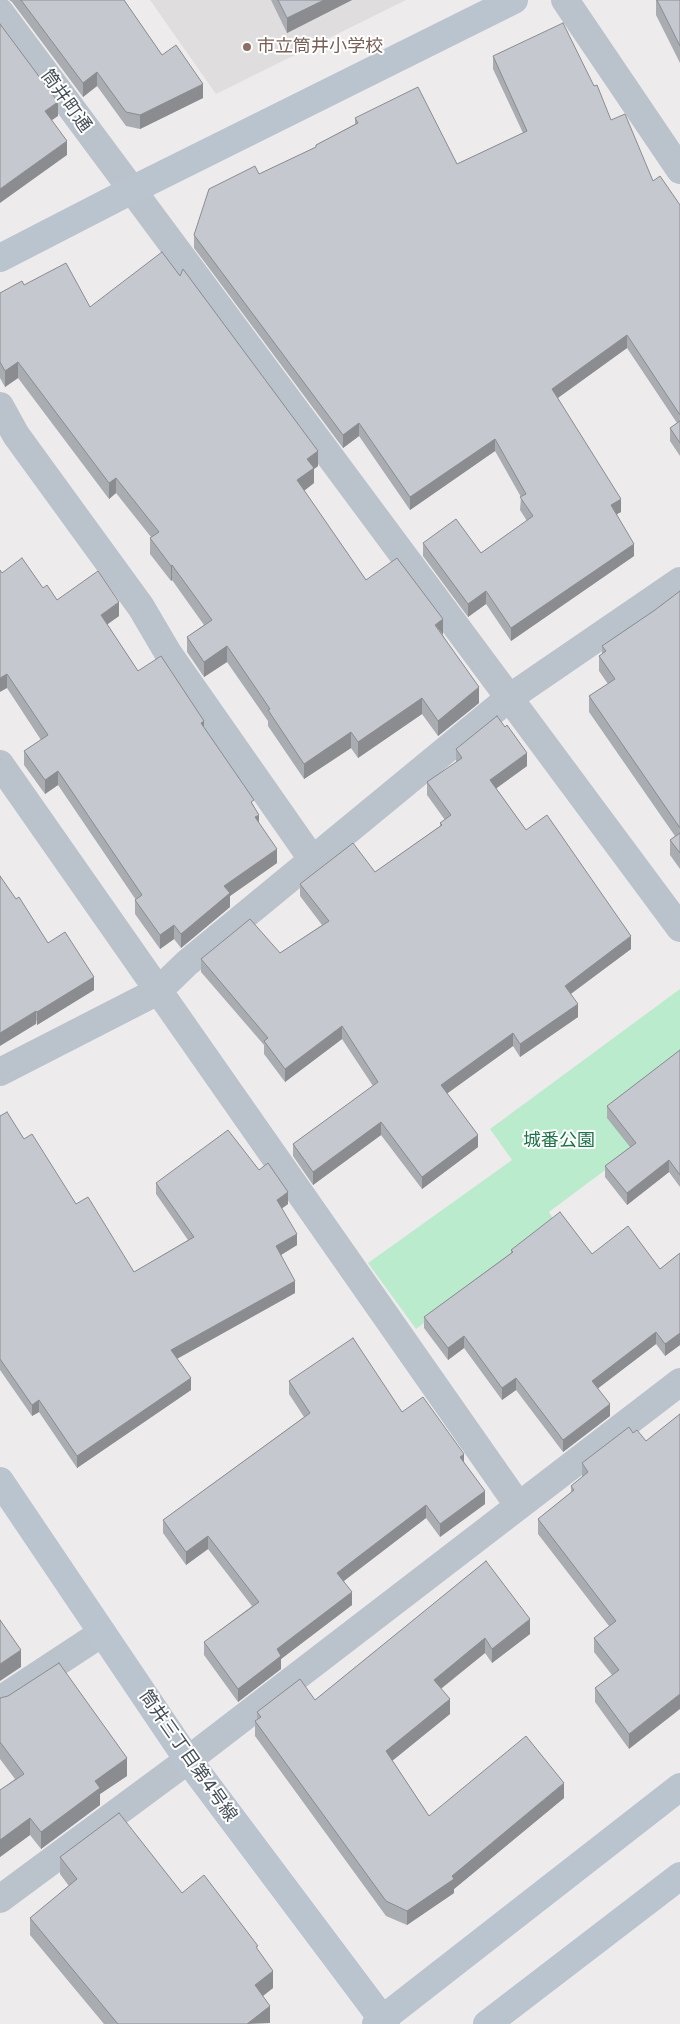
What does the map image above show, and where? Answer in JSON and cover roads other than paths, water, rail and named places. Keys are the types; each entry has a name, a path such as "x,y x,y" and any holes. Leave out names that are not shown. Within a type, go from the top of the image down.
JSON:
{"street":[{"path":"0,258 132,190 514,0"},
{"path":"565,0 680,170"},
{"name":"筒井町通","path":"0,12 680,928"},
{"path":"0,406 16,435 141,606 168,653 312,859"},
{"path":"0,1072 158,990 187,963 312,859 509,698 680,581"},
{"path":"0,764 518,1505"},
{"path":"0,1899 188,1760 680,1382"},
{"name":"筒井三丁目第4号線","path":"0,1481 188,1760 381,2022"},
{"path":"0,1700 102,1633"},
{"path":"381,2022 680,1787"},
{"path":"487,2024 680,1876"}],"place":[{"name":"市立筒井小学校","path":"247,47"}],"park label":[{"name":"城番公園","path":"559,1141"}]}
